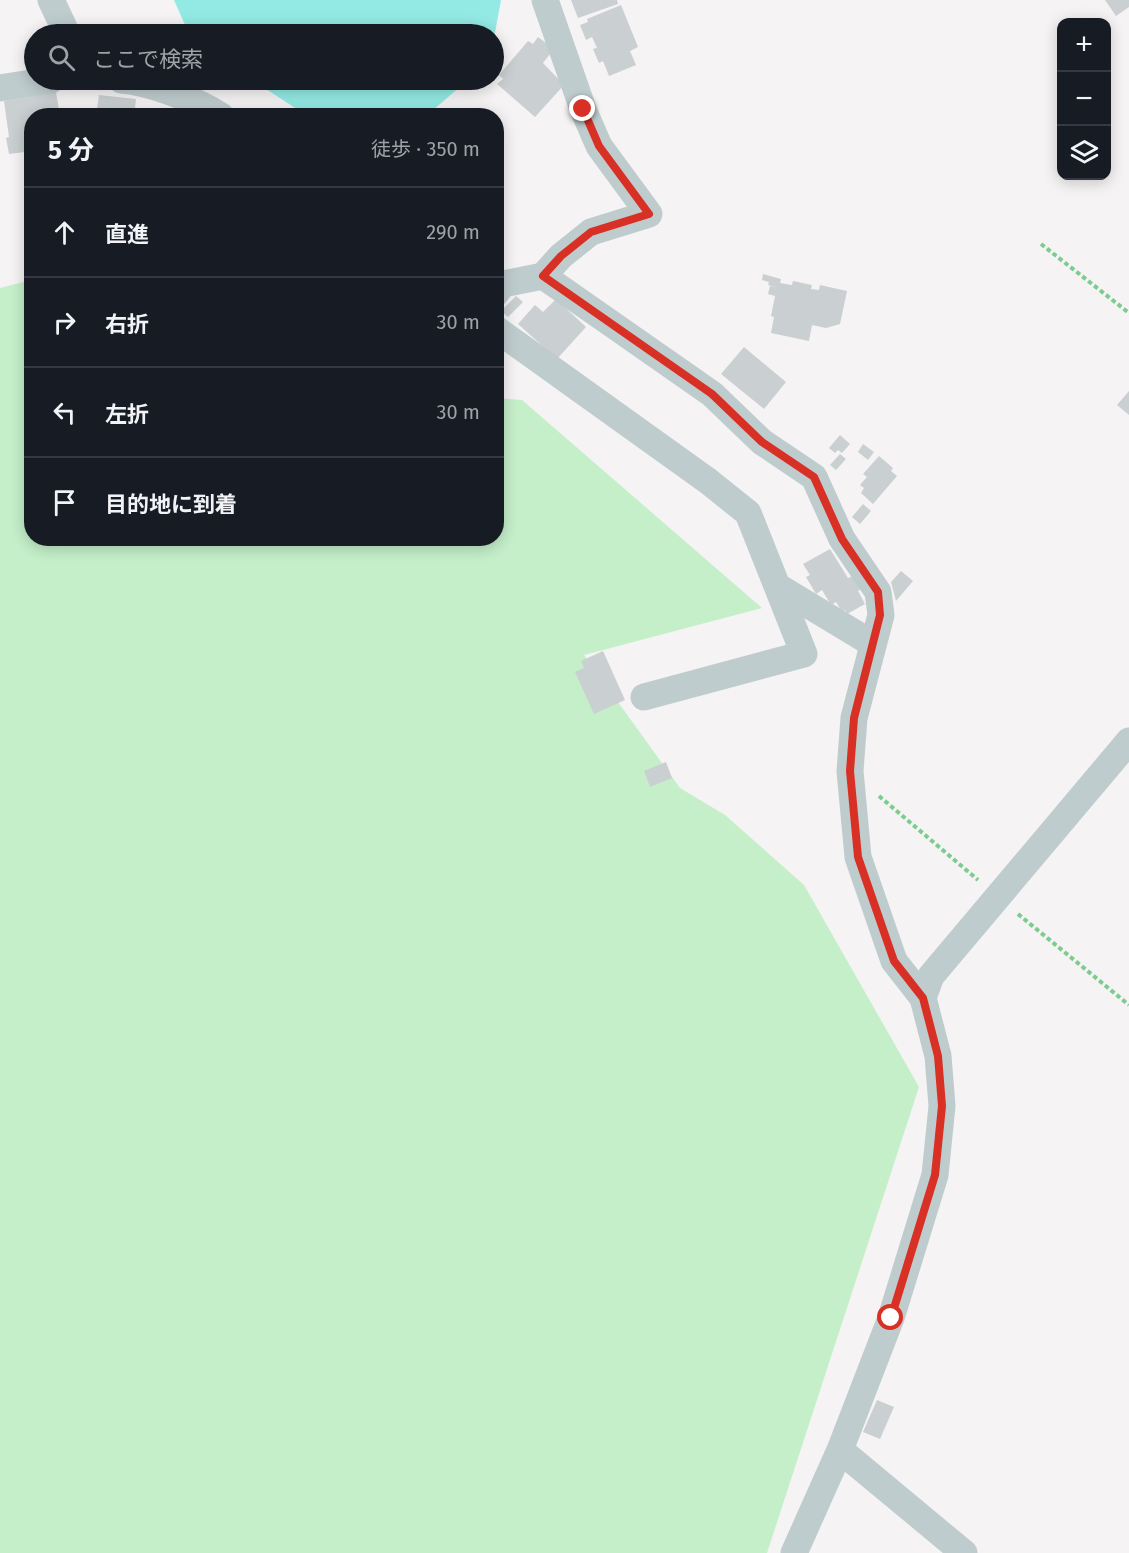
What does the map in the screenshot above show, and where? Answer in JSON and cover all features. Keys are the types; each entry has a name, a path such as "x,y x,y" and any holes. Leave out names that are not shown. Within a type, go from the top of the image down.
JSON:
{"street":[{"path":"51,0 62,24"},
{"path":"504,284 543,276 561,256 591,232 649,214 599,146 583,109 545,0"},
{"path":"0,88 24,84"},
{"path":"161,90 209,108"},
{"path":"543,276 712,394 762,442 814,477 842,539 878,592 880,615 854,718 850,771 858,857 894,961 923,998 938,1056 942,1106 935,1175 891,1318 840,1450 794,1553"},
{"path":"504,334 708,481 748,513 804,654 644,697"},
{"path":"777,586 873,644"},
{"path":"923,998 931,976 1129,741"},
{"path":"840,1450 964,1553"}],"path":[{"path":"1041,244 1129,313"},
{"path":"850,771 1129,1005"}],"green space":[{"path":"24,282 24,546 504,546 504,399 522,400 762,608 584,655 680,788 725,815 804,885 919,1087 767,1553 0,1553 0,288"}],"water":[{"path":"174,0 501,0 497,24 185,24"},
{"path":"267,90 456,90 435,108 295,108"}],"building":[{"path":"571,0 617,0 618,4 578,18"},
{"path":"1105,0 1129,0 1129,7 1116,16"},
{"path":"621,5 638,47 630,51 636,65 609,76 603,61 599,63 593,49 597,48 592,37 586,40 580,25 588,22 587,19"},
{"path":"538,37 554,49 543,63 564,85 535,117 504,90 504,69 528,41 533,44"},
{"path":"56,92 59,108 24,108 24,152 9,154 4,101"},
{"path":"99,95 136,99 135,108 97,108"},
{"path":"763,274 781,279 780,283 792,285 793,281 812,285 811,289 819,290 820,285 847,291 840,324 826,328 812,325 809,341 771,333 774,317 771,316 775,296 768,294 770,286 777,287 768,285 769,282 762,280"},
{"path":"516,296 523,302 508,317 504,314 504,308"},
{"path":"556,299 586,327 557,359 518,324 535,305 543,312"},
{"path":"744,347 786,382 764,409 721,374"},
{"path":"1129,391 1129,415 1117,405"},
{"path":"840,435 850,444 842,453 838,450 835,453 829,448"},
{"path":"863,444 874,452 868,460 858,452"},
{"path":"840,454 846,459 836,470 830,465"},
{"path":"879,456 893,468 891,471 897,476 873,504 861,493 864,488 860,485 867,477 863,474"},
{"path":"863,504 871,511 860,524 852,517"},
{"path":"830,549 848,578 855,575 862,588 858,591 865,604 847,614 845,610 842,612 836,602 831,605 822,590 816,594 806,577 810,575 803,564"},
{"path":"901,571 913,581 896,601 891,582"},
{"path":"603,651 625,700 594,714 575,672 584,668 581,661"},
{"path":"666,762 672,778 650,787 644,771"},
{"path":"877,1400 894,1407 880,1439 863,1432"}],"route":[{"path":"583,109 599,146 649,214 591,232 561,256 543,276 712,394 762,442 814,477 842,539 878,592 880,615 854,718 850,771 858,857 894,961 923,998 938,1056 942,1106 935,1175 891,1318"}]}
